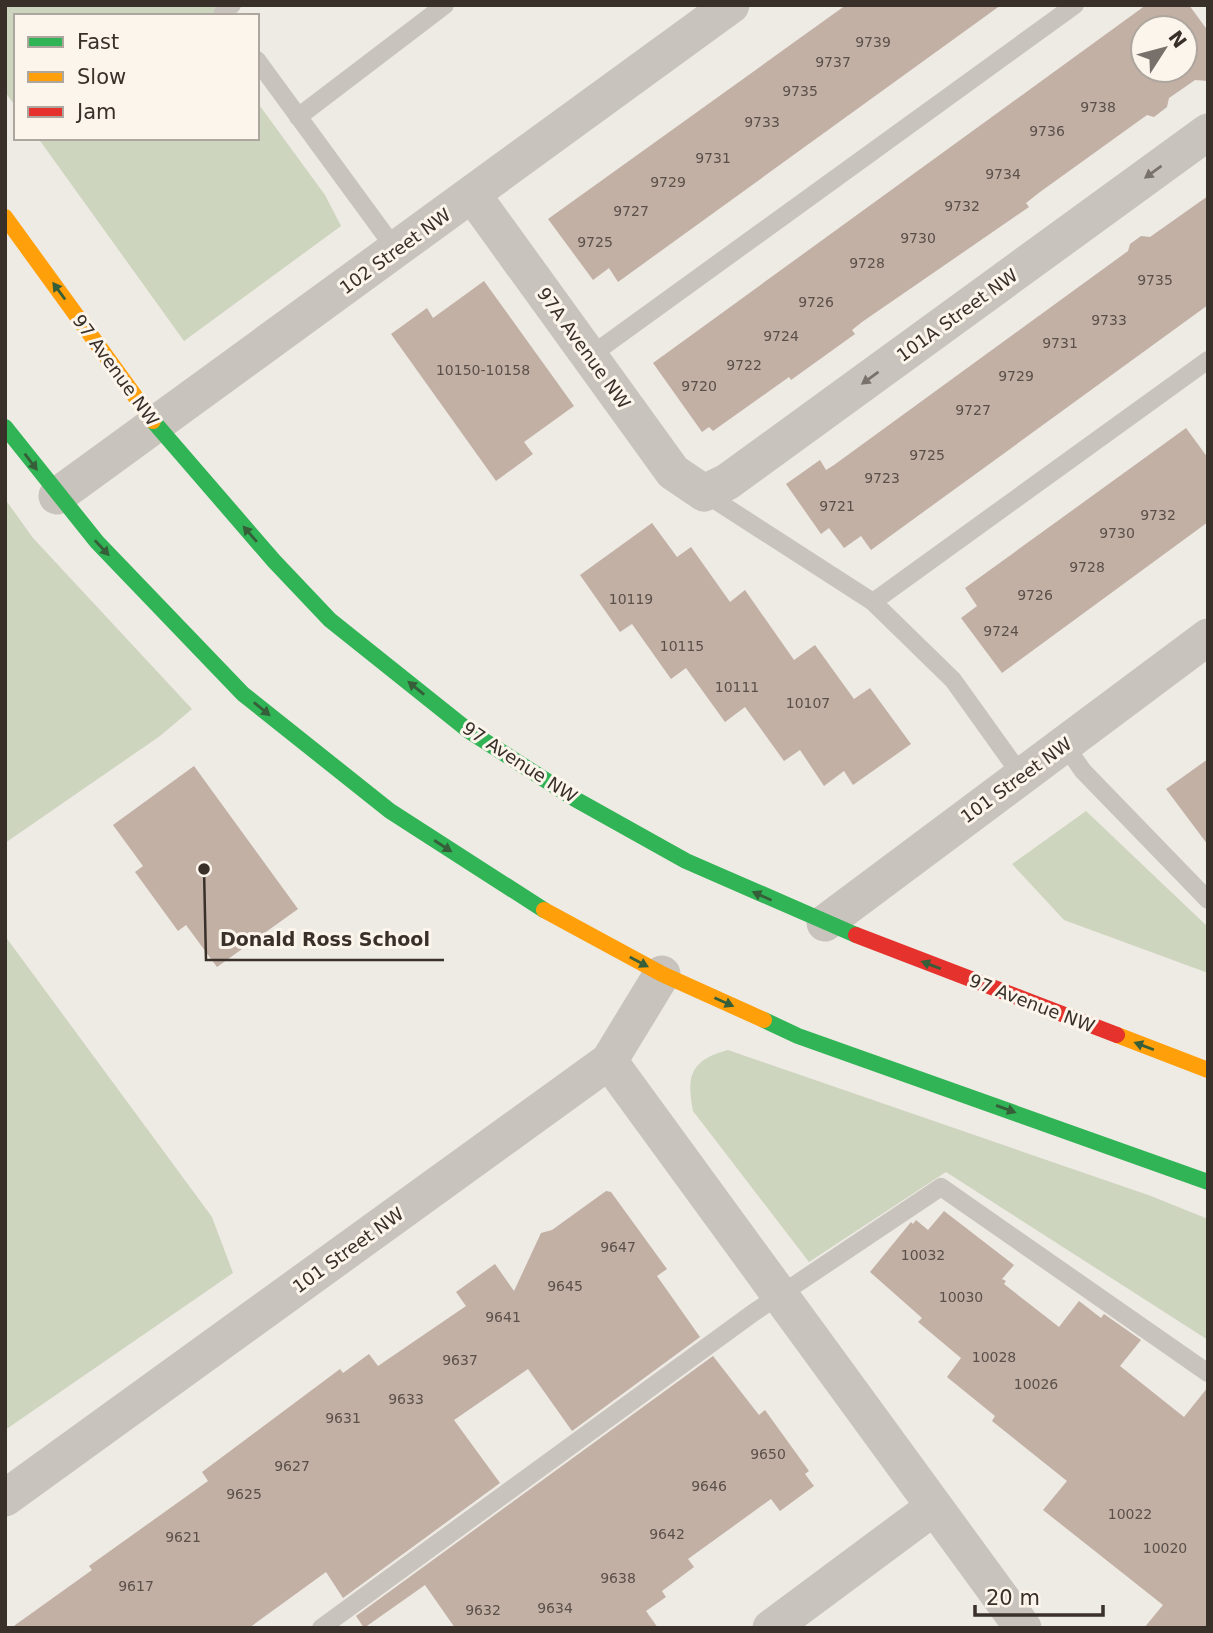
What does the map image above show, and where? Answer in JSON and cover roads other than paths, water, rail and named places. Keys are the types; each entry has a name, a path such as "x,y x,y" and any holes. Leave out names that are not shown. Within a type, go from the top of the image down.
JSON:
{"main road":[{"name":"97 Avenue NW","path":"5,218 157,426 274,561 330,620 469,731 575,799 686,862 825,923 1208,1070"},
{"path":"5,427 57,496 97,542 243,694 379,803 523,899 662,974 799,1036 1208,1182"}],"street":[{"name":"102 Street NW","path":"57,496 157,426 731,5"},
{"name":"101A Street NW","path":"704,493 727,482 1208,132"},
{"name":"97A Avenue NW","path":"472,194 673,472 704,493"},
{"name":"101 Street NW","path":"825,923 1208,636"},
{"name":"101 Street NW","path":"5,1498 609,1061 662,974"},
{"path":"609,1061 1023,1628"},
{"path":"771,1628 934,1507"}],"lane":[{"path":"298,117 445,5"},
{"path":"590,356 1075,5"},
{"path":"259,63 396,250"},
{"path":"873,602 1208,360"},
{"path":"704,493 873,602 953,680 1021,775"},
{"path":"1064,744 1083,771 1208,900"},
{"path":"321,1628 781,1294 941,1187 1208,1373"}],"place":[{"name":"Donald Ross School","path":"204,869"}]}
